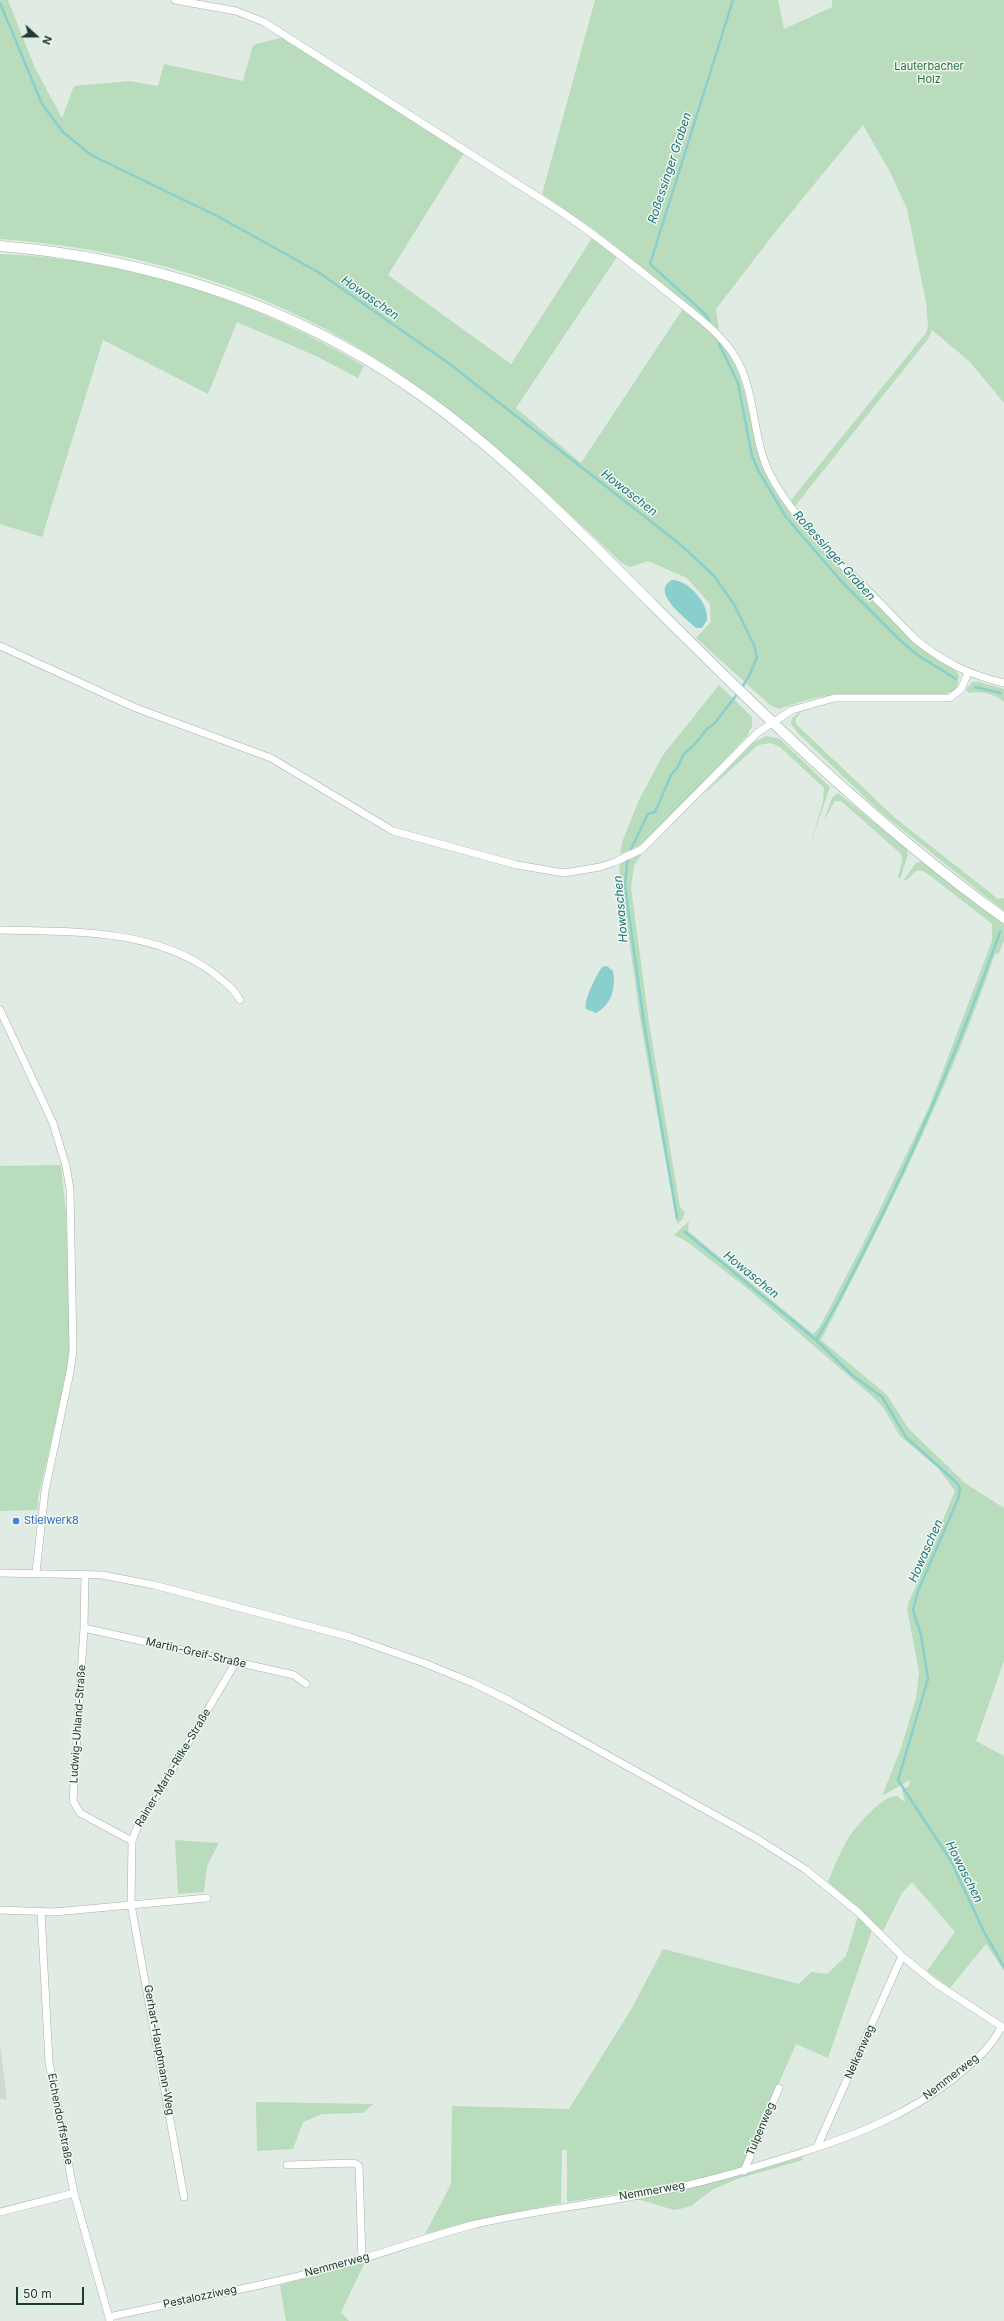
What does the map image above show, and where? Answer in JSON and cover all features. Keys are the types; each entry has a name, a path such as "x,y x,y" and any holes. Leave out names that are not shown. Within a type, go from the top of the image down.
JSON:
{"street":[{"path":"175,0 236,11 264,22 560,211 608,244 693,313 720,337 735,356 747,383 758,436 770,473 800,519 915,639 943,660 968,673 1004,683"},
{"path":"0,246 47,250 114,261 196,283 237,298 308,329 374,364 412,388 460,424 522,478 773,722 884,824 934,865 1004,918"},
{"path":"0,647 136,708 271,758 393,831 406,836 545,871 581,871 624,858 637,852 658,835 757,733 773,722 805,705 834,698 950,698 962,689 968,673"},
{"path":"0,930 99,934 142,941 192,960 206,968 234,988 240,1000"},
{"path":"0,1010 54,1123 66,1166 70,1189 73,1351 45,1491 36,1572"},
{"path":"0,1573 36,1572 85,1574 117,1577 143,1582 350,1637 473,1683 522,1708 749,1834 805,1869 858,1912 902,1956 935,1983 1003,2027"},
{"name":"Ludwig-Uhland-Straße","path":"85,1574 84,1628 73,1801 80,1813 132,1841"},
{"name":"Martin-Greif-Straße","path":"84,1628 294,1675 306,1684"},
{"name":"Rainer-Maria-Rilke-Straße","path":"131,1904 132,1841 136,1830 236,1662"},
{"path":"0,1910 41,1912 208,1898"},
{"name":"Gerhart-Hauptmann-Weg","path":"131,1904 184,2197"},
{"name":"Eichendorffstraße","path":"41,1912 49,2062 74,2193 109,2319"},
{"name":"Nelkenweg","path":"817,2148 902,1956"},
{"name":"Nemmerweg","path":"267,2284 362,2259 411,2241 476,2224 564,2206 673,2189 817,2148 871,2127 921,2101 950,2081 983,2053 1003,2027"},
{"name":"Tulpenweg","path":"744,2170 779,2088"},
{"path":"287,2165 354,2163 359,2166 362,2259"},
{"path":"0,2212 74,2193"},
{"name":"Pestalozziweg","path":"109,2319 267,2284"}],"shaded area":[{"path":"0,2043 7,2100 0,2099"}],"green space":[{"path":"0,0 8,0 35,68 62,118 74,86 129,81 158,86 164,64 243,81 253,45 284,37 464,153 388,275 511,364 592,238 617,257 516,408 581,463 682,310 704,326 714,336 732,360 744,391 759,456 765,472 786,507 800,526 912,641 956,671 959,676 957,688 948,693 934,696 897,698 830,696 811,699 779,709 770,705 696,638 711,622 710,604 687,578 648,561 630,567 622,563 531,479 469,425 437,400 369,354 327,330 283,308 191,274 144,261 96,251 0,239"},
{"name":"Lauterbacher Holz","path":"595,0 778,0 784,29 832,7 832,0 1004,0 1004,403 969,361 932,330 928,339 795,506 791,500 926,333 928,326 926,302 907,209 890,172 863,125 780,226 716,309 719,330 596,231 542,194"},
{"path":"0,254 47,257 95,264 142,274 189,287 235,303 280,322 323,343 364,366 358,378 316,356 237,322 208,394 103,340 42,537 0,524"},
{"path":"972,682 979,682 1004,689 1004,702 997,697 988,694 978,692 969,693 966,690"},
{"path":"719,685 752,717 752,726 747,736 662,826 641,845 620,854 622,842 639,800 663,755"},
{"path":"804,709 796,718 796,724 894,817 998,899 1004,898 1004,911 878,810 798,733 791,724 792,718"},
{"path":"766,736 780,739 830,787 810,845 823,802 824,788 780,747 771,743 758,745 702,796 752,743"},
{"path":"838,793 907,849 908,854 900,879 898,877 902,861 901,854 841,801 835,801 824,820 832,798"},
{"path":"642,854 634,865 631,888 649,1023 680,1207 685,1212 682,1220 677,1224 641,1025 619,867 621,863"},
{"path":"922,861 956,889 1004,924 1004,941 999,953 995,954 958,1053 916,1150 870,1245 821,1340 887,1395 909,1429 965,1483 1004,1508 1004,1661 976,1741 1004,1756 1004,1971 986,1944 950,1988 927,1971 955,1932 912,1882 902,1893 883,1931 828,1882 849,1836 868,1814 891,1797 897,1796 905,1802 902,1790 909,1786 910,1780 882,1796 901,1748 916,1698 919,1672 907,1609 955,1491 938,1468 900,1436 883,1407 873,1397 748,1289 686,1241 674,1235 689,1221 688,1231 813,1334 819,1328 862,1246 929,1107 992,941 992,924 928,874 919,870 903,881 916,863"},
{"path":"61,1165 66,1214 71,1338 69,1367 38,1498 38,1510 0,1511 0,1166"},
{"path":"175,1840 219,1843 207,1866 204,1892 178,1894"},
{"path":"858,1916 872,1930 828,2058 796,2044 742,2168 693,2181 568,2202 567,2150 562,2150 561,2203 477,2220 425,2234 451,2184 452,2106 569,2109 632,2008 663,1949 799,1984 811,1972 827,1974 846,1956"},
{"path":"256,2102 373,2104 363,2113 322,2114 303,2122 293,2149 257,2151"},
{"path":"803,2157 803,2160 737,2179 712,2190 691,2206 680,2209 674,2210 641,2200 623,2200 687,2189"},
{"path":"365,2262 341,2312 349,2321 286,2321 280,2285"}],"water":[{"path":"672,580 678,581 691,588 701,600 707,613 707,620 702,628 696,628 678,612 667,598 665,591 666,585"},
{"path":"607,966 613,971 614,983 612,995 606,1005 596,1013 586,1009 587,1000 600,970 602,967"}],"waterway":[{"name":"Roßessinger Graben","path":"709,320 704,313 650,264 733,0"},
{"name":"Howaschen","path":"0,3 42,104 63,132 91,155 219,217 318,272 447,362 681,545 714,576 734,604 754,645 757,657 749,676 741,689"},
{"name":"Roßessinger Graben","path":"719,344 738,383 752,456 759,472 786,517 841,581 901,641 916,654 956,679"},
{"path":"975,687 1001,693"},
{"name":"Howaschen","path":"677,1218 644,1023 625,886 627,863 632,847 648,814 655,812 671,775 677,768 684,754 694,745 707,729 714,724 738,693"},
{"path":"816,1340 851,1277 907,1163 956,1048 1000,932"},
{"name":"Howaschen","path":"685,1232 816,1340 852,1375 882,1397 906,1437 958,1484 960,1489 958,1499 918,1591 913,1610 921,1635 928,1679 898,1780 951,1861 984,1932 1004,1967"}],"place":[{"name":"Stielwerk8","path":"16,1521"}]}
